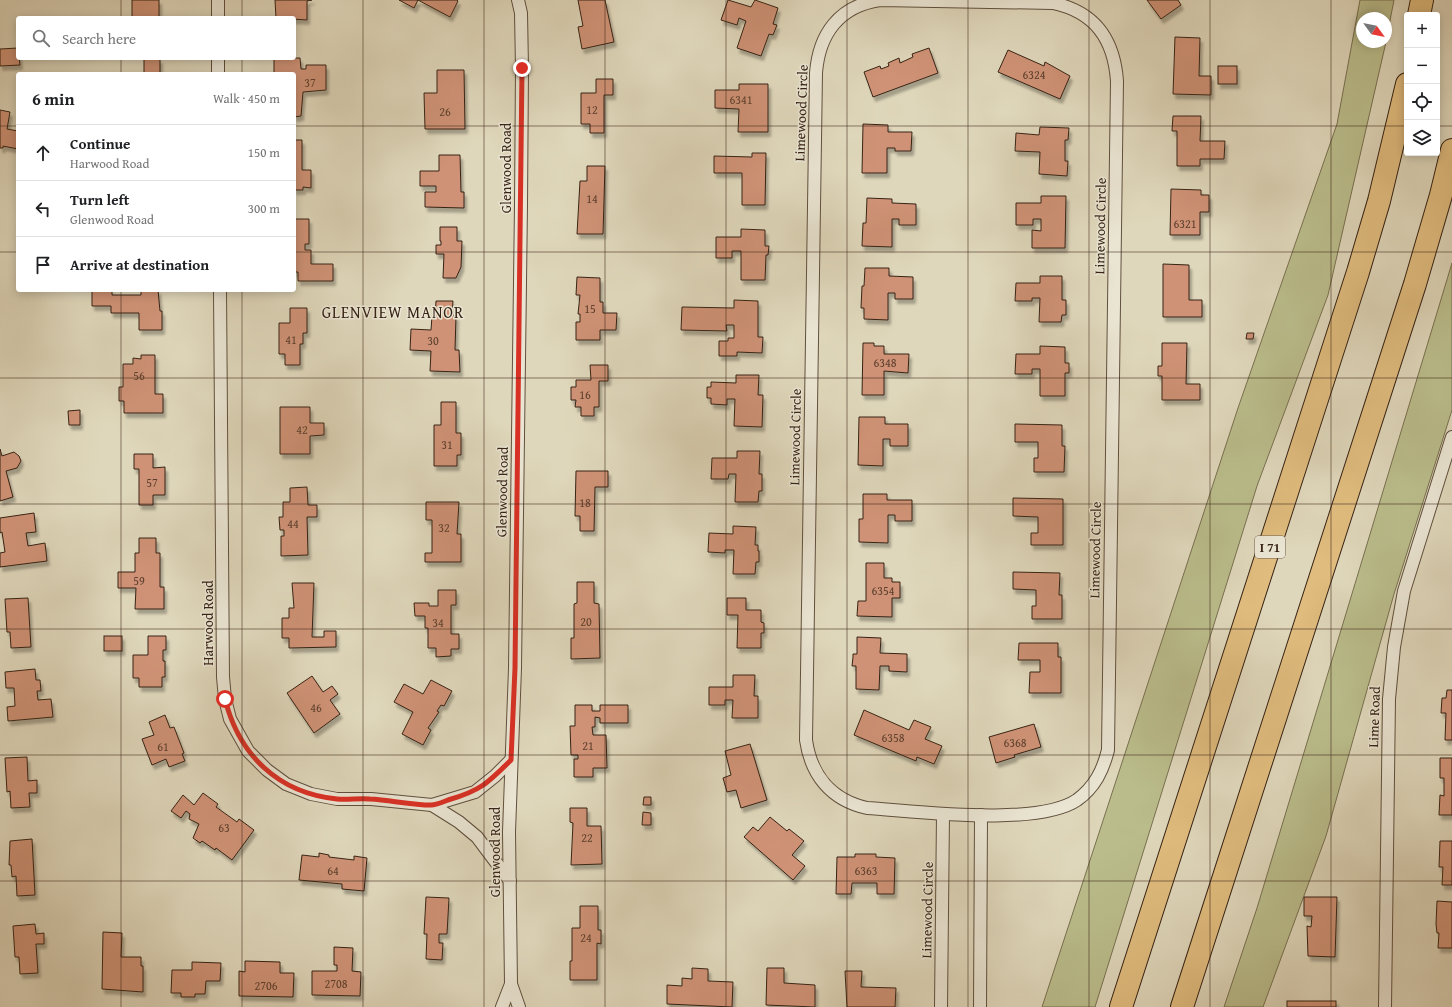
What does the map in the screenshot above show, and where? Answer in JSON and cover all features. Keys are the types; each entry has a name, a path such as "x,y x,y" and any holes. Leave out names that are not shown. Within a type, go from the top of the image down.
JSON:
{"highway":[{"path":"1420,12 1422,0"},
{"name":"I 71","path":"1121,1007 1358,272 1379,201 1404,97"},
{"path":"1182,1007 1415,284 1441,195 1452,150"}],"street":[{"path":"218,0 218,16"},
{"name":"Glenwood Road","path":"518,0 521,13 522,60 521,198 515,668 511,760 510,881 511,984 519,1007"},
{"name":"Limewood Circle","path":"880,0 1053,3 1068,6 1086,16 1100,30 1111,49 1117,70 1108,750 1104,767 1098,778 1087,791 1066,806 1035,813 982,814 943,814 867,808 846,802 824,785 810,760 806,740 817,60 823,39 835,22 855,7 880,0"},
{"path":"218,60 218,72"},
{"name":"Harwood Road","path":"220,292 223,677 225,699 230,719 240,738 257,761 280,779 298,790 337,799 371,799 432,805 475,792 495,776 511,760"},
{"name":"Lime Road","path":"1385,1007 1389,707 1394,647 1404,591 1452,437"},
{"name":"Harwood Road","path":"432,805 473,833 510,881"},
{"name":"Limewood Circle","path":"941,1007 943,814"},
{"path":"980,1007 982,814"},
{"name":"Glenwood Road","path":"502,1007 511,984"}],"green space":[{"path":"1360,0 1394,0 1392,12 1358,12"},
{"path":"1356,22 1356,48 1385,48 1328,295 1257,486 1095,1007 1042,1007 1238,408 1337,124"},
{"path":"1452,263 1452,410 1394,594 1326,836 1263,1007 1224,1007 1257,908"}],"building":[{"path":"132,0 159,0 159,16 132,16"},
{"path":"275,0 312,0 307,1 307,20 296,19 296,16 276,16"},
{"path":"399,0 418,0 414,8"},
{"path":"418,0 457,0 458,1 450,17"},
{"path":"578,0 605,0 614,42 582,49 578,27 583,26"},
{"path":"728,0 751,7 755,0 778,8 773,24 777,25 773,35 769,34 761,56 737,48 746,21 739,18 737,25 721,20"},
{"path":"1147,0 1178,0 1181,5 1161,19"},
{"path":"1175,37 1200,38 1199,76 1211,76 1211,95 1173,94"},
{"path":"16,48 16,60 19,60 20,65 0,66 0,49"},
{"path":"929,48 938,73 873,97 864,72 880,66 881,69 889,66 888,63 899,58 900,63 913,57 912,54"},
{"path":"1008,50 1044,66 1045,62 1070,76 1060,99 998,72"},
{"path":"296,58 300,58 301,69 306,69 306,65 326,65 326,90 303,92 301,116 296,117 296,72 274,72 274,60 296,60"},
{"path":"144,60 160,60 160,72 144,72"},
{"path":"1218,66 1237,66 1237,84 1218,84"},
{"path":"437,70 464,70 465,129 425,129 424,93 437,93"},
{"path":"596,79 613,79 613,95 604,95 604,133 590,133 590,124 581,124 581,93 596,93"},
{"path":"739,84 768,84 768,132 738,132 739,109 715,108 715,90 739,90"},
{"path":"0,110 10,112 7,129 16,131 16,149 3,146 3,148 0,148"},
{"path":"1173,116 1201,116 1200,141 1225,141 1224,159 1200,159 1200,166 1177,166 1177,131 1172,131"},
{"path":"863,124 888,125 888,132 912,132 911,151 895,151 895,148 887,148 887,173 862,173"},
{"path":"1040,127 1069,128 1068,140 1065,140 1065,161 1068,161 1067,176 1039,174 1040,152 1015,151 1016,133 1039,135"},
{"path":"296,140 302,140 302,170 311,170 311,188 303,187 303,190 296,190"},
{"path":"752,153 766,153 765,205 742,205 742,173 714,173 714,156 752,157"},
{"path":"439,155 460,155 461,192 464,192 464,208 425,207 425,192 436,192 436,186 420,186 420,171 439,171"},
{"path":"587,166 605,166 603,234 577,234 580,181 587,181"},
{"path":"1171,189 1201,190 1201,195 1209,195 1209,212 1200,212 1200,235 1170,235"},
{"path":"1041,196 1066,196 1065,248 1032,248 1032,230 1041,231 1041,219 1033,219 1033,225 1016,225 1016,203 1041,203"},
{"path":"867,198 892,199 892,203 916,204 916,225 899,225 899,219 892,219 892,247 862,246 863,223 866,223"},
{"path":"296,219 309,219 309,244 305,244 305,250 311,250 311,264 333,264 333,281 298,281 298,272 296,272"},
{"path":"440,227 457,227 457,241 462,241 461,267 456,278 443,278 444,254 436,254 436,245 441,245"},
{"path":"741,229 765,230 765,246 769,246 768,255 766,255 765,280 741,280 741,251 732,251 732,258 716,258 716,237 741,237"},
{"path":"1163,264 1189,265 1189,300 1202,300 1202,317 1163,317"},
{"path":"865,268 889,268 889,276 913,277 913,299 895,299 895,293 888,293 888,320 864,319 864,308 861,308"},
{"path":"1040,276 1062,276 1062,300 1066,300 1066,315 1062,315 1061,322 1039,322 1040,298 1032,298 1032,301 1015,301 1016,283 1040,283"},
{"path":"577,277 600,278 600,302 603,302 603,313 617,313 616,330 600,330 600,340 576,340 576,322 580,322 580,314 578,314 580,295 576,295"},
{"path":"92,292 112,292 112,295 141,295 141,292 158,292 160,311 162,311 162,330 139,330 139,313 111,313 111,306 92,306"},
{"path":"734,300 758,301 758,337 763,337 762,353 737,352 737,356 719,356 719,341 728,341 728,338 734,338 734,325 726,325 727,331 681,330 682,307 734,308"},
{"path":"436,301 453,301 452,316 456,316 455,350 459,350 460,372 430,371 431,351 410,350 411,329 431,330 432,316 435,316"},
{"path":"290,308 307,308 307,333 303,333 303,344 300,344 300,365 285,365 285,354 279,354 279,323 290,323"},
{"path":"1247,333 1254,333 1253,339 1246,339"},
{"path":"863,343 874,343 874,346 884,346 884,354 909,354 908,373 884,371 884,395 862,395"},
{"path":"1162,343 1187,343 1186,384 1200,384 1200,400 1162,400 1162,376 1158,376 1158,366 1162,366"},
{"path":"1040,346 1065,347 1065,363 1069,363 1069,373 1065,373 1065,396 1040,396 1040,369 1032,369 1032,374 1015,374 1016,354 1040,354"},
{"path":"141,355 155,355 155,394 163,394 163,413 124,413 124,401 119,401 119,387 123,387 123,364 133,364 133,358 141,359"},
{"path":"590,365 608,365 608,381 599,381 599,407 594,407 594,416 581,416 581,407 575,407 576,400 571,400 571,387 576,387 576,380 591,380"},
{"path":"736,375 759,375 758,395 763,395 762,427 734,426 735,399 727,399 727,405 711,404 711,398 707,398 707,387 711,387 711,382 736,383"},
{"path":"441,402 456,402 456,433 461,433 461,455 457,455 457,466 434,466 434,425 441,425"},
{"path":"280,407 310,407 310,423 324,423 324,435 310,436 310,454 280,454"},
{"path":"80,410 80,425 69,425 68,411"},
{"path":"859,417 885,417 885,424 908,424 908,446 890,446 890,439 883,439 883,466 858,465"},
{"path":"1015,424 1062,425 1062,446 1065,446 1064,472 1034,472 1034,458 1038,458 1038,442 1015,442"},
{"path":"0,449 2,456 14,452 19,456 21,461 17,468 6,471 13,497 0,501"},
{"path":"737,451 760,451 759,474 762,474 762,491 759,491 758,502 735,502 736,474 729,474 728,479 711,479 712,458 737,458"},
{"path":"134,454 153,454 153,468 165,467 165,495 153,495 153,505 139,505 139,469 134,469"},
{"path":"576,471 608,471 608,487 595,487 594,531 580,531 580,516 575,516"},
{"path":"307,487 308,505 317,505 317,517 307,517 308,555 281,556 281,536 284,536 284,530 280,530 279,517 283,517 283,502 290,502 290,488"},
{"path":"863,494 887,494 887,500 912,500 912,521 895,521 895,515 888,515 888,543 859,542 859,519 863,519"},
{"path":"1013,498 1063,499 1063,545 1031,545 1031,533 1038,533 1038,517 1013,516"},
{"path":"426,502 459,502 457,534 461,534 461,562 425,562 425,553 432,553 432,520 426,520"},
{"path":"34,513 36,532 26,533 28,546 45,543 47,561 0,567 0,553 5,552 2,532 0,533 0,518"},
{"path":"733,526 756,527 755,545 758,545 759,562 756,562 755,574 733,574 734,550 725,550 725,553 708,552 709,533 733,534"},
{"path":"139,538 156,538 156,553 160,553 160,587 164,587 164,609 135,609 136,588 118,588 118,572 135,572 135,553 139,553"},
{"path":"866,563 884,563 884,578 892,578 892,582 900,582 900,598 892,598 892,617 857,616 858,601 866,601"},
{"path":"1013,572 1060,573 1059,595 1062,595 1062,619 1032,619 1032,606 1036,606 1036,590 1013,589"},
{"path":"577,582 594,582 594,603 599,604 600,658 571,659 571,638 574,638 574,604 577,603"},
{"path":"292,583 314,583 312,637 324,637 324,631 336,631 336,647 289,648 289,638 282,638 282,618 289,618 289,608 294,608"},
{"path":"438,590 456,590 456,605 451,605 451,634 459,634 459,649 451,649 451,656 436,657 436,648 428,648 428,628 425,628 425,616 415,616 414,603 429,603 429,606 438,606"},
{"path":"28,598 31,647 11,648 10,632 7,632 5,599"},
{"path":"727,598 746,598 746,610 761,610 761,622 764,623 764,633 761,633 761,648 737,648 738,615 727,615"},
{"path":"104,636 122,636 122,651 104,651"},
{"path":"148,636 166,636 166,650 163,650 165,677 162,677 162,687 139,687 139,678 133,678 133,655 148,655"},
{"path":"857,637 881,638 880,653 907,654 907,672 889,671 889,666 880,666 879,690 856,689 856,666 852,666 853,654 857,654"},
{"path":"1019,643 1058,643 1058,657 1061,657 1061,693 1029,693 1030,672 1040,672 1040,660 1018,660"},
{"path":"35,669 36,680 40,680 41,691 37,691 38,700 51,699 53,717 8,721 7,707 15,706 14,688 6,688 5,672"},
{"path":"733,675 755,675 754,696 758,696 758,718 732,718 733,700 725,700 725,705 709,705 709,687 733,687"},
{"path":"312,676 323,692 332,686 338,694 330,700 340,714 314,733 287,693"},
{"path":"431,680 452,691 444,706 441,705 437,711 439,712 428,728 431,730 423,745 402,734 413,712 394,702 404,684 423,694"},
{"path":"1447,690 1452,690 1452,740 1445,740 1446,713 1441,713 1442,698 1446,698"},
{"path":"575,705 592,705 592,711 600,711 600,705 628,705 628,723 600,723 600,718 595,717 595,727 592,727 593,735 606,735 607,768 593,768 593,777 574,777 574,759 578,759 578,755 571,755 570,726 575,726"},
{"path":"864,710 909,730 914,720 931,727 925,739 942,746 934,764 917,757 916,761 854,735"},
{"path":"165,715 170,728 174,727 184,753 182,754 185,761 169,767 166,759 152,765 142,739 154,735 149,722"},
{"path":"1034,724 1041,747 1014,755 1015,757 996,763 989,737"},
{"path":"750,744 767,800 741,808 736,790 727,792 723,778 731,775 725,751"},
{"path":"27,757 28,781 37,780 37,793 29,793 30,807 11,808 10,791 7,792 5,758"},
{"path":"1440,758 1452,758 1452,815 1439,815 1440,795 1444,796 1444,778 1440,778"},
{"path":"203,793 218,804 216,807 237,822 239,819 254,830 232,860 216,848 215,850 202,841 200,843 193,838 199,824 189,819 190,814 186,811 181,818 171,811 183,795 194,805"},
{"path":"644,797 651,797 651,805 643,805"},
{"path":"570,808 587,808 587,826 601,826 602,864 571,865 573,823 570,822"},
{"path":"643,812 651,813 651,825 642,825"},
{"path":"770,817 787,831 789,829 804,841 792,855 805,866 793,880 744,837 753,827 758,831"},
{"path":"32,839 35,895 17,896 16,876 12,877 11,865 9,865 10,841"},
{"path":"1440,841 1452,841 1452,885 1442,885 1443,867 1439,867"},
{"path":"319,853 329,855 329,857 354,860 354,856 367,858 364,891 342,889 342,884 299,880 302,855 319,857"},
{"path":"855,854 876,854 876,857 895,858 894,894 877,894 877,883 852,883 851,894 836,894 837,857 855,857"},
{"path":"426,897 449,898 447,934 439,934 439,943 443,943 442,960 426,959 427,934 424,934"},
{"path":"1304,897 1337,897 1335,957 1308,956 1307,926 1311,927 1312,916 1304,916"},
{"path":"1437,901 1452,902 1452,948 1438,948 1439,933 1437,933 1436,924"},
{"path":"580,906 598,906 598,930 601,930 601,944 597,943 597,980 570,980 570,961 572,961 572,928 580,928"},
{"path":"35,924 36,934 44,933 44,944 36,944 38,973 20,974 19,957 15,957 13,926"},
{"path":"103,932 122,933 121,957 141,957 141,966 143,966 143,992 102,989"},
{"path":"334,947 353,948 352,971 361,972 360,996 312,995 312,971 337,971 337,965 334,965"},
{"path":"245,961 280,962 280,973 294,973 293,997 239,996 239,971 245,972"},
{"path":"192,962 221,963 220,981 206,981 205,994 195,994 195,997 181,997 181,993 171,993 172,970 192,970"},
{"path":"692,968 708,969 708,981 733,982 732,1007 667,1004 667,985 682,986 682,978 692,979"},
{"path":"767,968 784,968 784,983 815,985 815,1007 766,1005"},
{"path":"845,971 862,971 861,987 896,988 895,1007 847,1007"},
{"path":"1287,1001 1336,1001 1336,1007 1287,1007"}],"district":[{"name":"GLENVIEW MANOR","path":"393,312"}],"route":[{"path":"225,699 230,719 236,731 248,751 257,761 286,784 311,794 337,799 371,799 432,805 466,796 475,792 495,776 511,760 515,668 522,68"}]}
